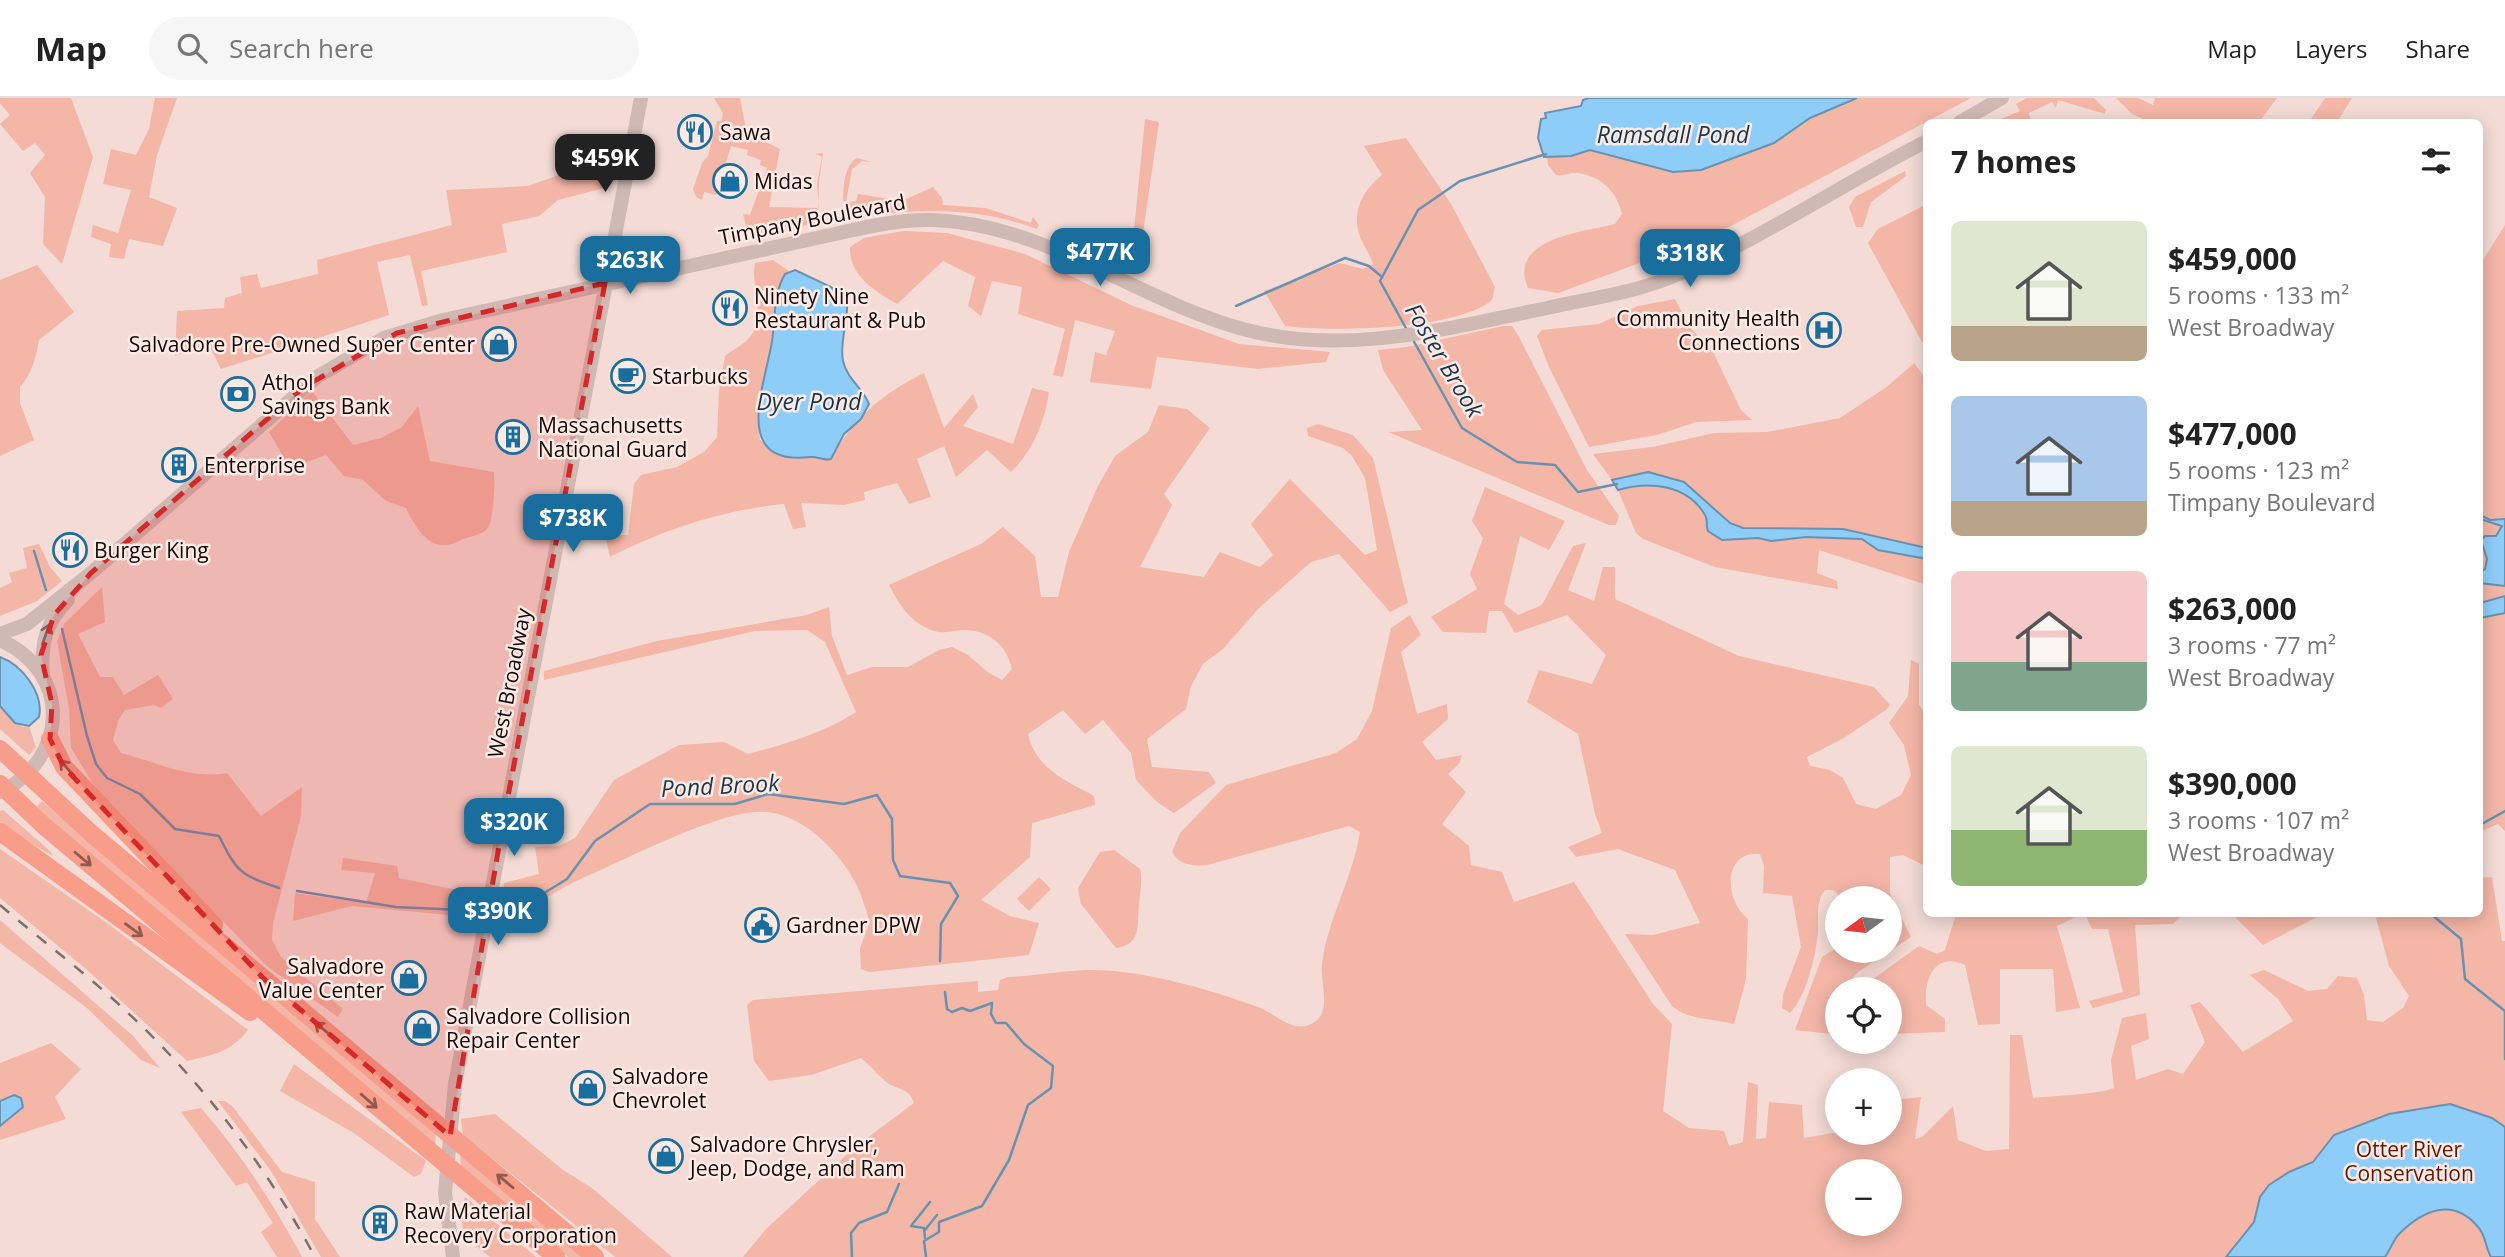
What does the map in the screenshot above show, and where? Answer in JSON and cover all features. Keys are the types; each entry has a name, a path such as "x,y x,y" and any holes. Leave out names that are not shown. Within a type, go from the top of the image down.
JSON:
{"highway":[{"path":"50,738 64,767 264,979"},
{"path":"5,755 48,796 595,1257"},
{"path":"0,785 338,1075 556,1257"},
{"path":"0,832 338,1075"}],"main road":[{"name":"West Broadway","path":"453,1257 445,1194 452,1122 490,896 641,98"},
{"path":"1964,119 2002,98"},
{"name":"Timpany Boulevard","path":"606,283 890,223 929,220 958,222 1009,233 1056,248 1177,305 1242,329 1322,341 1410,335 1577,301 1679,275 1923,143"},
{"path":"0,634 25,626 91,573 318,376 358,351 397,332 606,283"},
{"path":"0,792 33,769 50,738 52,704 43,675 42,651 49,625 91,573"},
{"path":"0,640 23,654 43,675"}],"highlighted area":[{"path":"605,283 502,828 450,1136 264,979 64,767 50,739 52,704 41,655 54,615 91,573 304,387 397,333"}],"green space":[{"path":"0,98 71,98 93,157 62,264 43,244 45,197 30,173 45,155 35,143 23,151 0,124 10,115 0,103"},
{"path":"155,98 177,98 157,155 149,197 177,208 163,246 129,239 124,259 109,257 111,244 91,237 93,225 118,233 131,190 103,184 111,149 136,155 149,129"},
{"path":"714,98 740,98 746,129 750,128 758,138 780,149 769,207 818,208 818,222 767,235 746,226 743,214 750,215 767,168 760,165 761,160 747,155 748,150 731,146 716,195 704,192 702,200 696,197 693,189 702,163 708,156 717,121 721,121 723,113"},
{"path":"1857,98 1971,98 1932,119 1923,119 1923,124 1729,227 1680,240 1637,264 1558,293 1528,288 1524,271 1528,258 1538,248 1568,235 1615,224 1622,214 1612,192 1601,182 1579,173 1556,175 1548,165 1547,156 1571,156 1590,150 1673,172 1701,170 1774,143 1810,118"},
{"path":"2027,98 2094,98 2106,110 2105,114 2058,100 2056,108 2052,102 2029,113 2030,119 2001,119 2020,111 2016,104"},
{"path":"2116,98 2138,98 2153,105 2155,98 2277,98 2261,119 2143,119 2132,114"},
{"path":"2325,98 2352,98 2339,119 2311,119"},
{"path":"1145,119 1159,122 1137,274 1130,270"},
{"path":"1406,138 1451,204 1495,287 1492,300 1475,310 1451,318 1393,327 1332,329 1285,326 1264,291 1340,263 1363,269 1373,264 1361,239 1357,220 1364,195 1382,175 1364,146"},
{"path":"823,153 819,182 818,202 817,184 822,157 816,154"},
{"path":"607,158 613,161 608,187 558,200 539,216 502,224 507,252 421,271 428,305 422,306 410,255 377,262 389,315 221,369 208,344 175,356 177,311 224,308 225,298 242,293 240,277 257,274 261,288 318,274 317,260 452,225 446,190 528,186"},
{"path":"857,158 872,162 862,161 852,169 846,202 864,205 846,215 843,193 846,176 848,168"},
{"path":"1905,171 1906,176 1871,202 1863,227 1856,227 1849,207 1855,197"},
{"path":"933,187 942,198 943,205 986,208 1031,223 1033,217 1039,225 1037,229 991,216 945,211 899,212 852,218 854,210 867,206 849,202 856,201 858,194 902,201"},
{"path":"1923,206 1923,344 1868,243 1878,229"},
{"path":"2505,225 2505,526 2496,537 2491,536 2490,566 2483,574 2483,260"},
{"path":"903,231 947,233 1025,254 1131,305 1239,344 1330,352 1326,362 1258,369 1157,357 1151,389 1090,382 1095,352 1106,355 1115,331 1075,320 1063,377 1053,375 1065,329 1018,314 1022,287 992,281 981,316 968,306 975,277 943,261 897,304 865,282 854,266 850,247 864,238"},
{"path":"773,260 789,271 780,284 775,304 772,343 760,403 760,440 793,459 815,456 831,459 849,431 870,408 924,373 944,428 973,394 978,407 963,426 1013,444 1032,388 1049,392 1041,425 1032,445 1011,472 987,450 956,477 944,446 917,459 931,497 909,504 897,483 864,492 865,500 844,505 801,503 806,527 793,529 784,504 761,507 694,522 610,557 605,535 628,535 634,484 641,475 677,467 704,452 717,437 719,391 725,356 748,339 757,322 755,263"},
{"path":"37,265 74,312 39,340 35,359 20,387 20,403 34,440 0,456 0,280"},
{"path":"1675,299 1689,326 1714,354 1741,410 1752,420 1696,422 1657,435 1589,447 1549,367 1537,336 1542,330 1599,324 1638,306"},
{"path":"1512,326 1518,335 1587,470 1619,516 1616,525 1609,525 1388,432 1422,430 1383,370 1378,350 1407,347"},
{"path":"1914,363 1923,375 1923,584 1819,550 1817,573 1837,581 1838,589 1715,567 1643,539 1636,533 1618,490 1641,484 1666,486 1659,480 1612,480 1593,454 1652,447 1714,433 1767,432 1840,418 1888,386"},
{"path":"312,391 353,445 381,438 402,427 418,406 430,461 494,472 492,512 486,530 451,544 434,543 421,533 406,508 386,501 363,480 344,476 326,455 290,468 269,432"},
{"path":"1159,405 1187,409 1210,428 1164,494 1172,505 1140,567 1204,577 1220,552 1260,567 1273,555 1251,524 1290,479 1365,555 1377,550 1365,478 1352,456 1343,448 1308,436 1307,428 1318,424 1353,435 1373,458 1408,603 1390,612 1339,554 1311,562 1259,608 1223,649 1203,664 1191,686 1186,709 1147,739 1152,767 1209,772 1216,783 1174,813 1157,802 1136,780 1131,753 1103,720 1085,734 1063,710 1028,734 1032,746 1045,765 1062,779 1094,796 1095,805 1032,823 1030,857 981,900 1010,916 1039,923 1029,955 870,972 861,969 860,948 870,922 855,882 837,856 814,832 785,816 770,812 736,815 693,829 539,900 501,903 504,883 539,874 535,847 559,846 575,838 614,780 679,745 724,742 748,754 818,732 856,712 825,642 807,630 755,631 544,680 544,671 657,641 807,615 829,607 832,636 847,675 872,667 908,667 939,650 952,647 968,655 1002,680 1012,669 1005,652 994,639 970,630 941,632 922,625 903,608 889,585 981,544 1003,527 1035,556 1041,597 1058,597 1069,552 1098,486 1115,456 1148,432"},
{"path":"1485,487 1565,521 1549,550 1520,536 1504,604 1518,615 1542,605 1573,546 1586,543 1568,590 1594,601 1603,567 1615,567 1615,599 1739,656 1874,687 1890,705 1886,710 1842,739 1807,757 1810,766 1830,770 1843,778 1856,804 1876,809 1901,795 1911,775 1904,745 1889,723 1908,696 1911,660 1919,664 1919,705 1923,710 1923,865 1903,855 1890,857 1890,886 1825,886 1819,905 1818,933 1809,976 1790,1013 1782,1008 1783,995 1801,947 1792,896 1763,893 1764,866 1760,854 1747,855 1738,860 1731,879 1735,901 1748,919 1746,979 1734,1024 1694,1017 1672,1006 1625,934 1653,935 1700,923 1675,870 1618,849 1576,857 1568,847 1602,833 1595,814 1578,734 1527,702 1539,670 1592,684 1606,655 1567,615 1515,633 1502,611 1489,611 1486,633 1443,632 1431,617 1477,589 1470,574 1483,538 1472,521"},
{"path":"39,544 50,567 62,581 37,601 0,616 0,588 12,582 9,573 27,568 23,548"},
{"path":"2483,583 2505,586 2505,596 2483,602"},
{"path":"102,587 105,622 78,634 100,677 113,677 124,695 158,675 173,699 161,708 154,705 125,710 118,721 113,740 121,753 187,772 214,775 227,773 261,816 302,787 301,816 273,923 272,940 281,957 343,1009 338,1017 268,967 245,944 98,792 71,748 69,709 57,641 64,624"},
{"path":"2505,613 2505,831 2498,824 2483,831 2483,617"},
{"name":"Otter River Conservation","path":"1410,615 1421,635 1401,652 1417,714 1447,704 1448,719 1422,742 1436,760 1462,755 1459,764 1448,774 1466,792 1442,824 1469,846 1471,865 1502,872 1514,902 1574,882 1653,1004 1672,1024 1663,1111 1689,1128 1724,1131 1729,1146 1743,1142 1748,1082 1758,1085 1756,1139 1766,1138 1769,1102 1802,1105 1804,1138 1825,1134 1825,1145 1902,1145 1902,1099 1921,1097 1915,1139 1922,1137 1953,1106 1958,1140 1986,1151 2009,1149 2010,1035 2022,1035 2033,1098 2114,1088 2111,1060 2122,1018 2146,1013 2149,1039 2131,1046 2136,1080 2168,1069 2183,1074 2205,1042 2190,1005 2200,1002 2243,1052 2293,1021 2278,999 2250,975 2264,970 2308,991 2327,989 2338,976 2357,978 2364,995 2367,1020 2383,1022 2403,1008 2409,996 2389,966 2376,917 2483,917 2483,878 2492,877 2502,941 2505,941 2505,1257 743,1257 765,1230 855,1147 914,1103 908,1093 887,1083 861,1058 811,1075 769,1081 754,1061 747,1005 753,1000 978,981 978,992 998,990 1000,980 1008,977 1087,970 1129,973 1174,981 1258,1007 1286,1023 1301,1027 1308,1025 1316,1021 1323,1010 1322,965 1325,948 1352,866 1360,832 1349,826 1207,865 1183,863 1172,852 1180,833 1226,785 1336,753 1357,739 1372,711 1391,628"},
{"path":"0,706 23,727 29,726 36,747 29,755 0,729"},
{"path":"42,801 436,1133 435,1146 35,809"},
{"path":"3,810 53,856 16,835 0,822 0,811"},
{"path":"0,849 107,923 248,1030 228,1048 187,1061 86,969 0,898"},
{"path":"1114,850 1140,869 1141,878 1138,926 1134,938 1130,943 1116,948 1081,904 1078,888 1100,852"},
{"path":"343,858 397,866 399,878 452,889 482,889 477,908 459,916 352,906 293,921 295,893 366,903 375,873 341,870"},
{"path":"1039,877 1051,889 1029,911 1017,899"},
{"path":"1955,917 2076,917 2057,926 2080,1008 2056,1012 2053,969 2000,969 2000,1024 1978,1025 1965,965 1946,962 1933,970 1926,996 1926,1005 1945,1019 1945,1032 1902,1034 1902,977 1876,977 1895,963 1902,963 1902,958 1919,946 1937,954 1945,950"},
{"path":"2086,917 2180,917 2173,924 2135,925 2140,995 2093,1008 2089,1001 2123,992 2108,929 2092,929"},
{"path":"2235,917 2317,917 2263,945"},
{"path":"1902,918 1911,937 1902,943"},
{"path":"0,920 133,1036 160,1068 141,1060 87,1008 0,943"},
{"path":"1825,955 1825,963 1872,963 1853,977 1825,977 1825,1033 1795,1030"},
{"path":"51,1043 81,1069 55,1097 66,1119 0,1140 0,1126 9,1120 14,1095 0,1101 0,1063"},
{"path":"294,1064 426,1161 421,1174 414,1177 354,1133 280,1091"},
{"path":"218,1101 225,1101 233,1107 282,1172 315,1182 315,1219 340,1257 321,1257 271,1171"},
{"path":"201,1108 256,1180 302,1257 277,1257 261,1232 273,1223 247,1182 236,1186 181,1112"},
{"path":"495,1114 563,1170 592,1188 672,1257 615,1257 463,1135 461,1119"},
{"path":"460,1153 583,1257 568,1257 461,1167"},
{"path":"465,1197 536,1257 490,1257 464,1236 461,1215"}],"water":[{"name":"Ramsdall Pond","path":"1857,98 1810,118 1774,143 1701,170 1673,172 1590,150 1571,156 1544,157 1538,138 1541,119 1546,118 1545,113 1581,106 1583,100"},
{"name":"Dyer Pond","path":"795,270 831,287 847,300 843,361 869,404 861,419 844,434 831,459 786,457 771,450 762,438 759,423 759,404 771,347 778,291 785,274"},
{"path":"1648,472 1684,482 1730,523 1743,528 1843,529 1923,547 1923,558 1878,550 1862,539 1806,537 1771,541 1758,538 1722,540 1708,531 1707,519 1697,505 1678,491 1654,486 1618,490 1612,480"},
{"path":"2483,516 2490,520 2505,519 2505,586 2483,583 2483,570 2487,559 2483,538 2496,536 2502,526 2483,520"},
{"path":"2505,596 2505,613 2483,617 2483,602"},
{"path":"0,657 16,666 35,690 40,708 39,717 29,726 15,723 0,706"},
{"path":"14,1095 21,1098 23,1107 0,1126 0,1101"},
{"path":"2450,1104 2492,1118 2505,1127 2505,1257 2491,1257 2483,1234 2468,1218 2458,1212 2438,1210 2408,1226 2397,1236 2385,1257 2226,1257 2254,1222 2260,1197 2269,1185 2289,1172 2313,1162 2334,1135 2389,1114"}],"waterway":[{"name":"Foster Brook","path":"1407,330 1380,281 1418,210 1460,181 1546,154"},
{"path":"1236,306 1345,258 1369,266 1382,277"},
{"name":"Foster Brook","path":"1412,338 1462,428 1517,462 1555,465 1578,492 1617,484"},
{"name":"Pond Brook","path":"34,551 46,590"},
{"name":"Pond Brook","path":"62,629 87,736 96,764 107,778 140,794 175,829 219,836 241,871 279,888"},
{"name":"Pond Brook","path":"496,897 541,895 567,879 595,841 650,804 735,804 768,794 844,804 877,795 892,819 893,860 900,876 950,883 958,896 941,924 940,961"},
{"name":"Foster Brook","path":"2483,823 2505,811"},
{"name":"Pond Brook","path":"297,891 396,907 461,910 478,899 485,898"},
{"name":"Foster Brook","path":"2435,917 2461,939 2465,979 2505,1011 2505,1059"},
{"name":"Pond Brook","path":"926,1257 924,1241 939,1232 939,1222 982,1206 1009,1160 1028,1105 1051,1088 1053,1066 1024,1044 1006,1023 996,1023 991,1014 992,1003 970,1011 962,1008 952,1012 947,1009 945,992"},
{"path":"852,1257 851,1233 859,1223 887,1212 899,1184"},
{"path":"925,1238 924,1228 911,1226 930,1202"},
{"path":"925,1230 937,1215"}],"railway":[{"path":"0,905 112,998 182,1067 254,1158 315,1257"}],"place":[{"name":"Sawa","path":"695,132"},
{"name":"Midas","path":"730,181"},
{"name":"Ninety Nine Restaurant & Pub","path":"730,308"},
{"name":"Community Health Connections","path":"1824,330"},
{"name":"Salvadore Pre-Owned Super Center","path":"499,344"},
{"name":"Starbucks","path":"628,376"},
{"name":"Athol Savings Bank","path":"238,394"},
{"name":"Massachusetts National Guard","path":"513,437"},
{"name":"Enterprise","path":"179,465"},
{"name":"Burger King","path":"70,550"},
{"name":"Gardner DPW","path":"762,925"},
{"name":"Salvadore Value Center","path":"409,978"},
{"name":"Salvadore Collision Repair Center","path":"422,1028"},
{"name":"Salvadore Chevrolet","path":"588,1088"},
{"name":"Salvadore Chrysler, Jeep, Dodge, and Ram","path":"666,1156"},
{"name":"Raw Material Recovery Corporation","path":"380,1223"}]}
